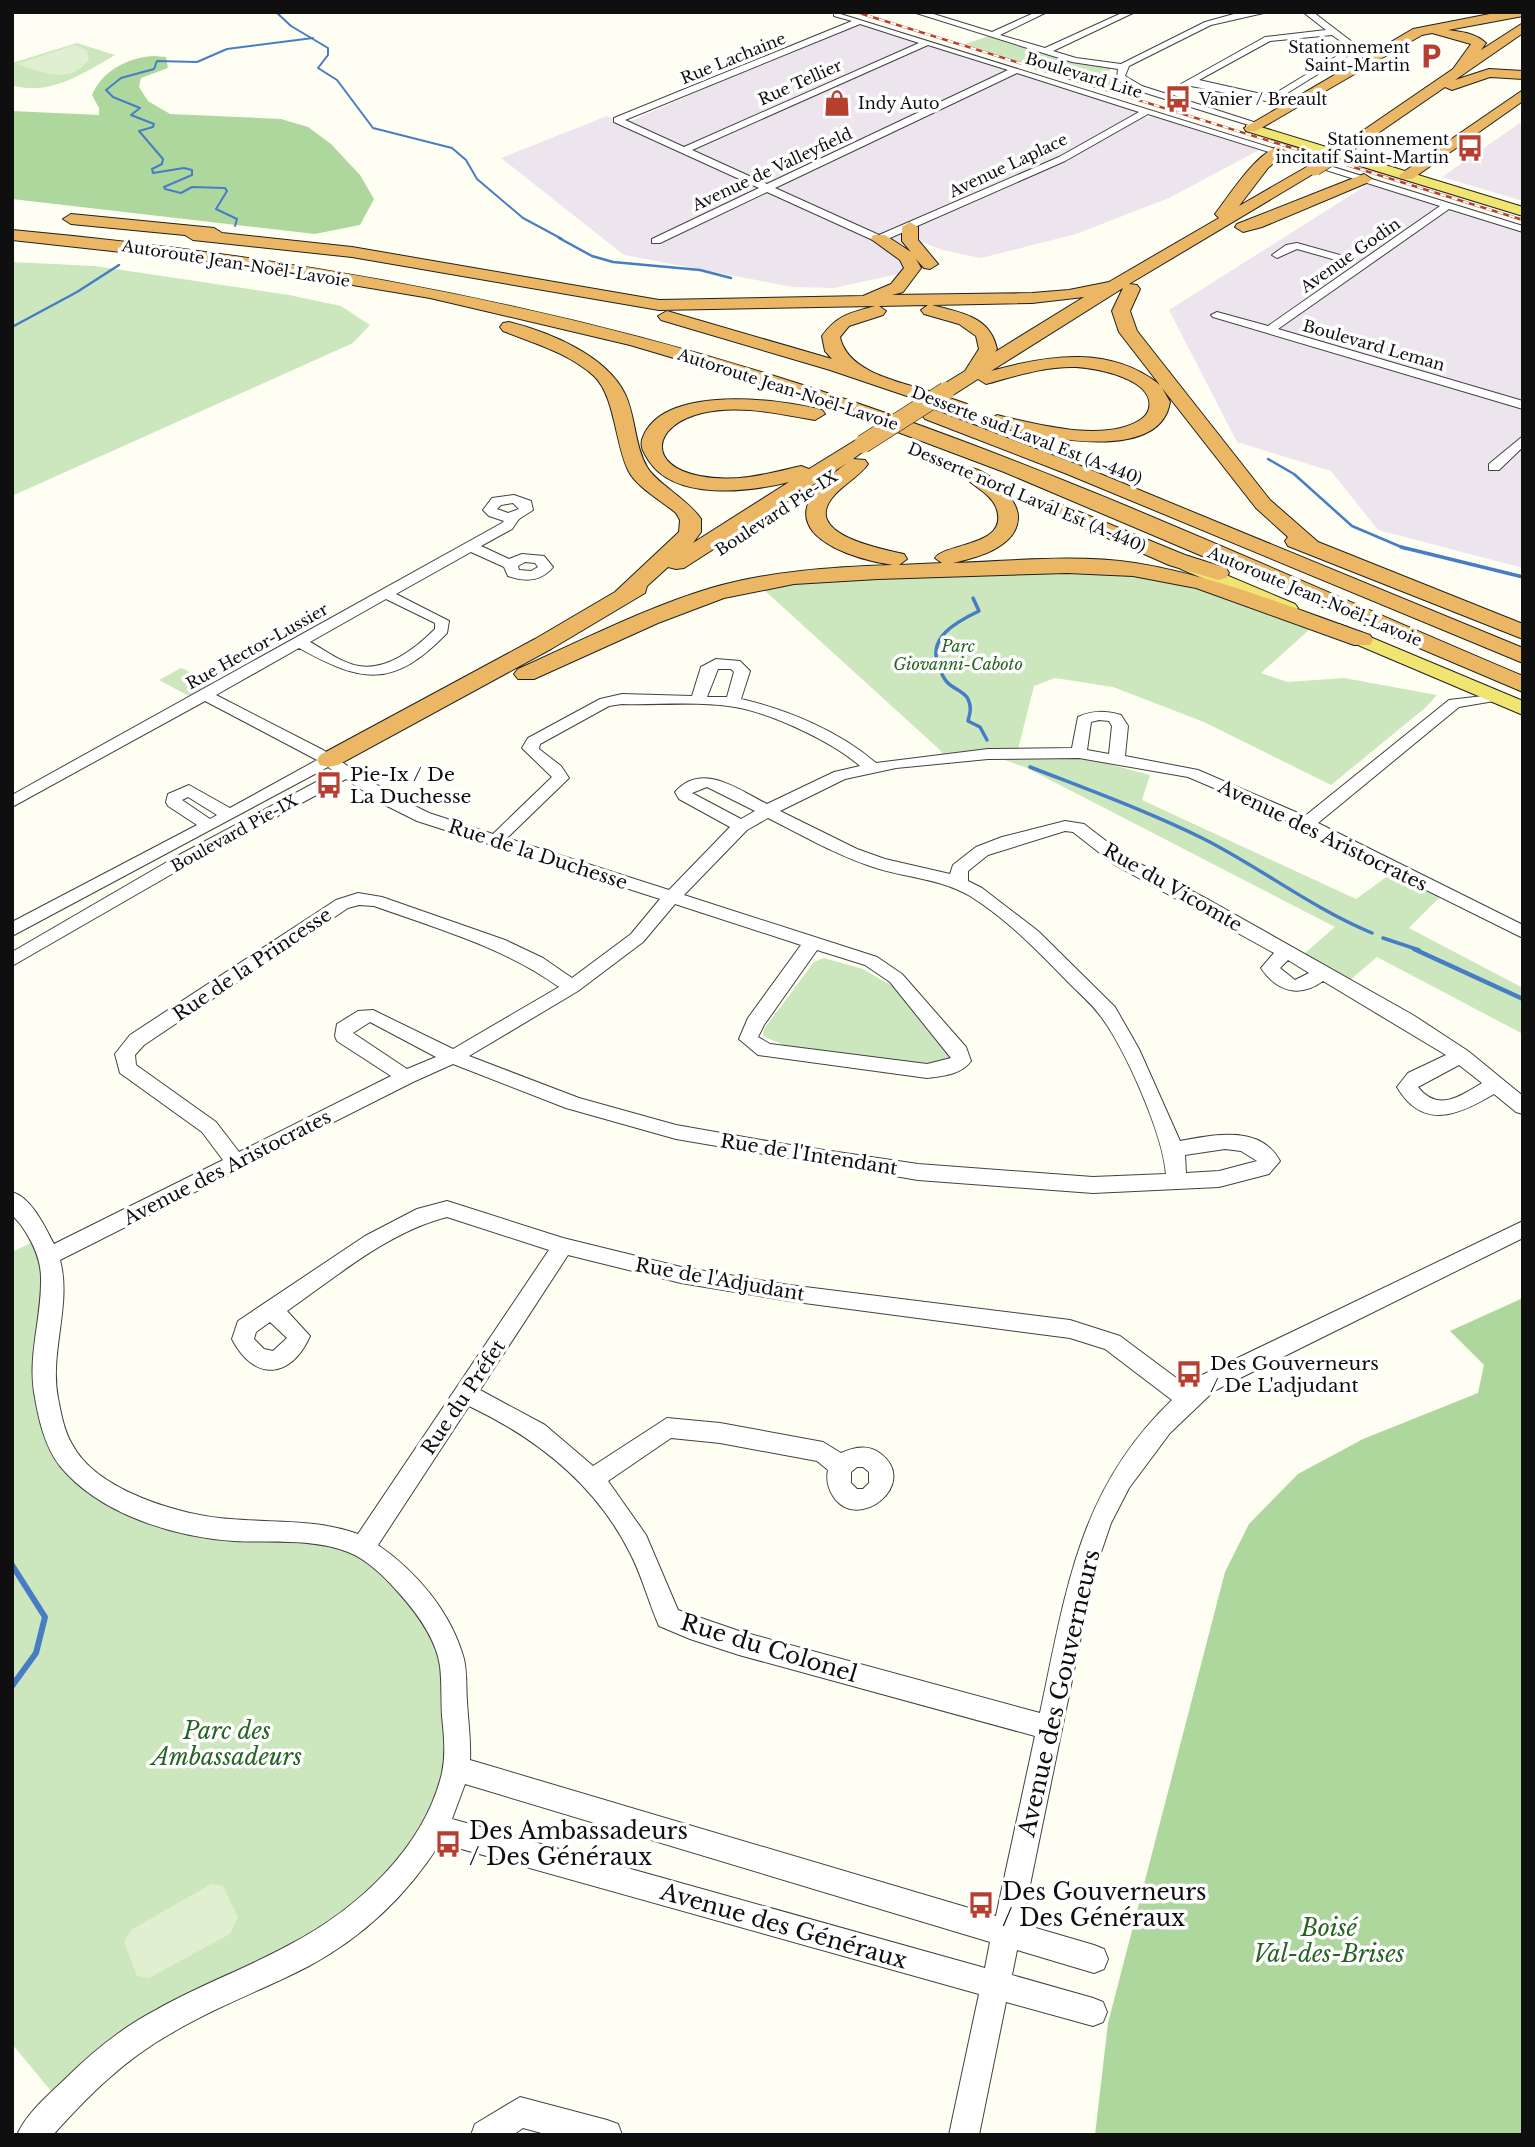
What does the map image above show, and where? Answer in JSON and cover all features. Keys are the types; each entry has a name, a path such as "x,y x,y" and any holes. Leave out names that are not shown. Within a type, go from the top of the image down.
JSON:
{"highway":[{"path":"1260,128 1418,32 1522,12"},
{"name":"Boulevard Pie-IX","path":"1353,150 1460,69 1523,27"},
{"path":"1260,128 1425,34 1453,33 1478,42 1478,46 1460,69"},
{"name":"Boulevard Pie-IX","path":"1122,287 1229,230 1523,38"},
{"path":"1452,86 1489,73 1523,75"},
{"path":"1415,176 1523,93"},
{"path":"1415,176 1523,106"},
{"path":"1207,233 1240,198 1269,158 1278,152"},
{"name":"Boulevard Pie-IX","path":"338,766 425,719 870,448 952,393 1207,233 1321,170"},
{"path":"1229,230 1256,224 1364,178"},
{"path":"53,218 194,231 297,245 659,305 968,300 1055,296 1122,287 1121,314 1131,337 1263,504 1309,545"},
{"path":"12,222 297,245"},
{"path":"910,227 909,239 930,264 925,282 937,292 968,300"},
{"name":"Autoroute Jean-Noël-Lavoie","path":"12,228 226,248 429,279 566,307 656,329 868,393 1048,459 1523,656"},
{"name":"Autoroute Jean-Noël-Lavoie","path":"12,235 194,254 362,282 549,320 721,366 833,401 983,456 1510,688"},
{"path":"879,239 918,252"},
{"path":"836,303 886,294 901,286 911,274 913,266 909,259 879,239"},
{"path":"12,243 351,294 516,328 572,352 602,373 616,395 637,469 690,516 690,532 681,544 621,598"},
{"path":"12,249 109,257"},
{"name":"Desserte sud Laval Est (A-440)","path":"516,282 705,327 860,373 997,421 1523,632"},
{"path":"860,373 834,351 831,339 835,330 843,322 862,314 902,308 946,313 980,329 987,337 989,346 980,376 1043,363 1089,362 1117,368 1140,377 1153,387 1161,398 1160,411 1151,421 1113,434 1070,435 997,421"},
{"path":"705,327 868,393"},
{"name":"Desserte nord Laval Est (A-440)","path":"516,328 635,359 815,414 970,472 1177,560"},
{"path":"815,414 749,404 700,408 683,413 660,426 653,437 652,448 659,461 671,471 690,479 721,485 773,481 840,458"},
{"path":"870,448 827,491 819,503 817,513 821,525 833,538 854,550 877,557 917,561 948,558 977,550 996,538 1006,524 1007,509 1000,498 970,472"},
{"name":"Boulevard Pie-IX","path":"425,719 526,674 840,458 870,448"},
{"path":"661,491 709,503"},
{"path":"730,509 759,516"},
{"path":"1177,560 1251,584 1510,688"},
{"path":"526,674 667,611 718,593 794,577 878,572 1046,566 1133,569 1202,583 1362,640"},
{"path":"1342,581 1523,643"}],"main road":[{"path":"1260,128 1523,212"},
{"path":"1415,176 1523,206"},
{"name":"Desserte nord Laval Est (A-440)","path":"1177,560 1446,676 1510,688 1523,709"}],"street":[{"path":"917,12 1084,62 1123,66 1225,13"},
{"path":"992,35 1043,12"},
{"path":"1045,51 1131,12"},
{"path":"1260,128 1117,83 1109,74 1112,65 1196,20 1225,13 1264,12"},
{"path":"1191,81 1266,98 1276,97 1356,48 1307,12"},
{"name":"Boulevard Lite","path":"837,14 1523,229"},
{"path":"942,20 955,14"},
{"name":"Rue Lachaine","path":"684,150 617,120 860,21"},
{"path":"1160,97 1268,39 1334,32"},
{"name":"Rue Tellier","path":"684,150 928,42"},
{"path":"1123,66 1120,76 1127,83 1160,97"},
{"name":"Avenue de Valleyfield","path":"656,242 1016,70"},
{"name":"Avenue Laplace","path":"879,239 1062,159 1147,111"},
{"path":"684,150 879,239"},
{"name":"Avenue Godin","path":"1270,330 1448,205"},
{"path":"1277,255 1297,246 1350,261"},
{"name":"Boulevard Leman","path":"1217,315 1523,405"},
{"path":"1494,467 1523,440"},
{"name":"Rue Hector-Lussier","path":"12,802 507,526 514,516"},
{"path":"470,546 510,565"},
{"path":"300,643 361,671 380,670 431,643 442,630 442,621 386,594"},
{"path":"698,700 709,667 716,664 735,664 742,671 733,702"},
{"path":"1446,676 1454,703"},
{"path":"1307,823 1454,703 1510,688"},
{"name":"Rue de la Duchesse","path":"205,695 338,766 387,799 414,813 871,961 895,978 959,1052 961,1061 948,1068 927,1071 765,1050 748,1039 755,1023 812,943"},
{"path":"497,839 561,778 558,771 530,748 534,741 605,702 698,700 733,702 764,709 848,747 871,767"},
{"path":"1079,753 1084,720 1093,715 1107,716 1115,718 1119,726 1117,758"},
{"name":"Avenue des Aristocrates","path":"49,1256 406,1077 453,1057 572,987 638,938 671,897 741,827 765,811 840,775 871,767 989,754 1079,753 1192,773 1307,823 1523,932"},
{"name":"Boulevard Pie-IX","path":"12,930 79,891 229,815 338,766"},
{"name":"Boulevard Pie-IX","path":"12,960 338,766"},
{"path":"741,827 685,796 683,792 698,783 710,782 851,853 881,864 933,874 959,884 975,892 1032,935 1108,1012 1130,1049 1174,1150 1177,1181"},
{"name":"Boulevard Pie-IX","path":"209,826 174,802 174,797 190,790 229,815"},
{"name":"Rue du Vicomte","path":"959,884 959,870 982,851 1041,831 1078,828 1121,861 1203,904 1406,1020 1461,1056 1523,1107"},
{"name":"Rue de la Princesse","path":"236,1162 209,1127 127,1068 125,1054 137,1040 342,904 358,899 376,901 499,944 537,962 572,987"},
{"path":"1285,952 1270,968 1280,979 1295,987 1306,986 1322,972"},
{"path":"406,1077 344,1036 344,1029 365,1016 373,1016 453,1057"},
{"path":"1461,1056 1415,1077 1406,1087 1414,1100 1429,1109 1448,1109 1494,1085"},
{"name":"Rue de l'Intendant","path":"453,1057 586,1107 676,1132 918,1172 1093,1185 1219,1180 1262,1169 1270,1161 1256,1146 1234,1140 1174,1150"},
{"path":"12,1200 49,1256 51,1299 43,1365 47,1403 60,1448 72,1463 130,1506 189,1525 231,1530 284,1530 342,1540 363,1547 404,1578 428,1610 451,1655 456,1769 451,1791 435,1828 404,1871 358,1916 303,1954 193,2004 141,2035 84,2078 32,2135"},
{"name":"Rue de l'Adjudant","path":"269,1312 372,1242 424,1216 447,1209 563,1246 694,1278 1070,1329 1112,1342 1186,1398"},
{"name":"Avenue des Gouverneurs","path":"964,2135 1082,1573 1102,1513 1150,1440 1186,1398 1206,1384 1523,1229"},
{"name":"Rue du Préfet","path":"363,1547 563,1246"},
{"name":"Rue du Colonel","path":"466,1394 504,1410 561,1450 594,1478 620,1511 661,1594 668,1618 690,1628 739,1643 1050,1728"},
{"path":"594,1478 667,1428 720,1433 823,1452 841,1467"},
{"path":"456,1769 1094,1959"},
{"name":"Avenue des Généraux","path":"435,1828 1093,2012"},
{"path":"486,2135 520,2112 556,2119 607,2135"}],"shaded area":[{"path":"860,21 1016,70 1132,110 1144,117 1154,117 1259,150 1169,198 1076,234 981,258 942,250 917,240 887,248 906,260 903,273 834,288 793,287 624,255 501,158 607,116 617,120 633,120"},
{"path":"1520,123 1523,125 1523,201 1442,177"},
{"path":"1370,183 1523,229 1523,568 1378,530 1331,471 1237,442 1169,310"}],"green space":[{"path":"992,35 1080,62 1111,65 1109,74 1118,85 1130,90 1121,94 962,45"},
{"path":"77,43 115,55 79,76 53,86 26,88 12,85 12,63"},
{"path":"75,45 87,50 89,59 82,67 65,75 55,75 17,64"},
{"path":"153,56 166,57 168,68 141,78 139,87 148,101 170,114 281,119 308,127 331,144 360,175 374,199 360,225 315,234 12,199 12,111 99,115 99,108 92,95 102,79 116,67"},
{"path":"12,262 95,266 289,295 341,306 370,325 353,343 12,496"},
{"name":"Parc Giovanni-Caboto","path":"1083,570 1131,573 1176,582 1310,629 1261,673 1288,682 1344,678 1437,695 1425,708 1331,785 1204,722 1113,687 1055,678 1034,686 1017,753 1067,753 1150,775 1142,800 1356,899 1396,870 1444,893 1409,928 1523,988 1523,1034 1377,957 1343,986 1298,959 1335,927 1027,768 988,754 944,758 940,750 763,589 838,578"},
{"path":"181,668 211,684 189,696 159,680"},
{"path":"824,958 863,969 894,987 956,1054 946,1064 929,1064 786,1046 763,1036 764,1029 814,962"},
{"name":"Parc des Ambassadeurs","path":"39,1239 49,1256 43,1365 60,1448 130,1506 342,1540 427,1610 454,1704 435,1828 357,1916 193,2004 61,2103 12,2044 12,1252"},
{"name":"Boisé Val-des-Brises","path":"1523,1298 1523,2135 1095,2135 1108,2023 1225,1572 1249,1524 1298,1474 1363,1439 1478,1393 1484,1365 1450,1331"},
{"path":"211,1884 223,1886 238,1917 230,1934 149,1978 137,1976 124,1942 131,1930"}],"waterway":[{"path":"276,12 291,26 312,38"},
{"path":"235,226 237,219 216,209 227,191 225,188 192,187 181,193 165,189 164,187 192,175 192,170 184,168 153,173 152,169 162,164 163,159 139,131 153,127 154,124 131,115 140,108 113,97 106,90 121,78 154,69 157,61 197,62 227,49 312,38"},
{"path":"312,38 328,48 328,55 318,68 337,80 373,128 452,148 466,160 477,179 523,218 562,239"},
{"path":"559,238 592,256 613,262 700,270 731,278"},
{"path":"12,327 77,292 119,265"},
{"path":"1268,459 1294,474 1352,526 1402,547"},
{"path":"1402,547 1523,577"},
{"path":"1402,547 1406,549"},
{"path":"973,598 979,611 946,632 940,639 936,657 946,680 968,699 968,721 980,727 987,740"},
{"path":"1030,767 1204,839 1328,912 1372,933"},
{"path":"1383,938 1419,950"},
{"path":"1414,949 1523,999"},
{"path":"12,1565 45,1617 36,1653 12,1686"}],"railway":[{"path":"856,12 1523,220"}],"place":[{"name":"Stationnement Saint-Martin","path":"1431,56"},
{"name":"Vanier / Breault","path":"1178,99"},
{"name":"Indy Auto","path":"837,103"},
{"name":"Stationnement incitatif Saint-Martin","path":"1470,148"},
{"name":"Pie-Ix / De La Duchesse","path":"329,785"},
{"name":"Des Gouverneurs / De L'adjudant","path":"1189,1374"},
{"name":"Des Ambassadeurs / Des Généraux","path":"448,1844"},
{"name":"Des Gouverneurs / Des Généraux","path":"981,1905"}]}
